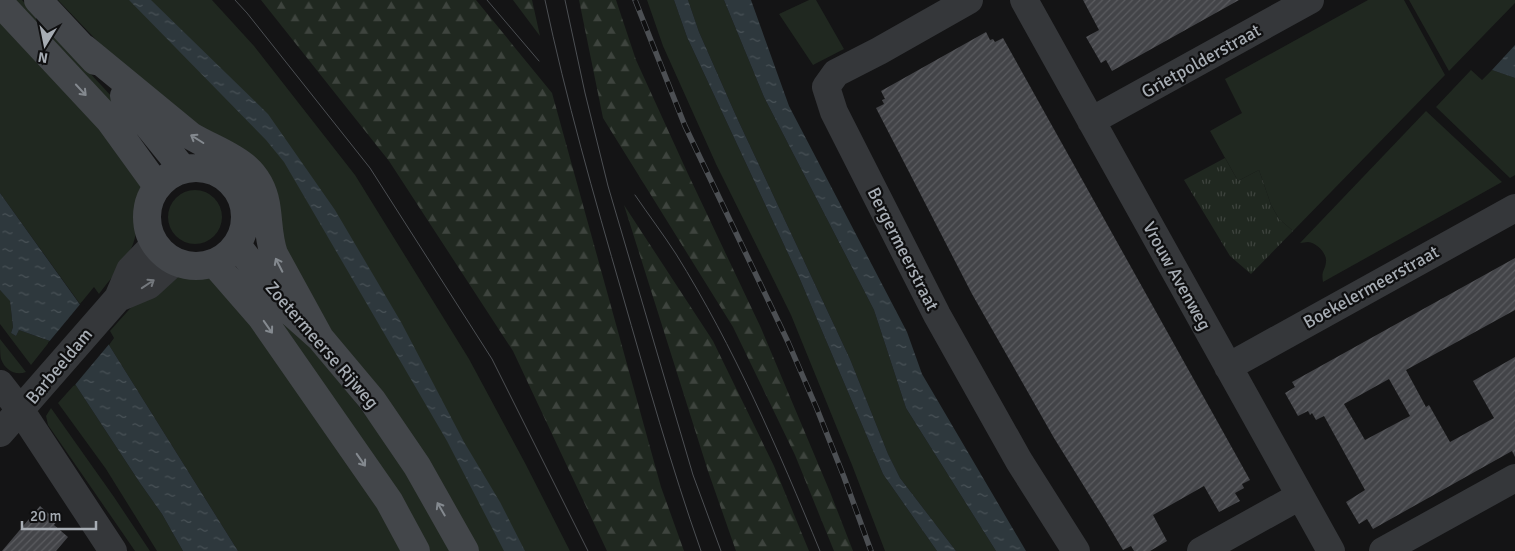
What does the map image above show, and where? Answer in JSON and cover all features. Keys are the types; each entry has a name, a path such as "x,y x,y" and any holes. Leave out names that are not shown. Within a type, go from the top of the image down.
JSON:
{"main road":[{"path":"38,0 84,48 183,169"},
{"path":"0,3 110,121 157,186"},
{"path":"84,48 191,136 235,158 255,176 266,204 270,240 274,254 320,338"},
{"path":"198,168 212,170 225,177 238,191 244,204 244,230 237,244 229,254 214,263 198,267 186,266 164,253 149,234 146,213 151,195 157,186 168,176 183,169 198,168"},
{"name":"Zoetermeerse Rijweg","path":"237,244 284,306 320,338 372,400 417,466 465,551"},
{"name":"Zoetermeerse Rijweg","path":"214,263 267,325 389,501 416,551"}],"street":[{"name":"Bergermeerstraat","path":"969,0 836,73 826,87 834,112 937,315 1019,460 1076,551"},
{"name":"Vrouw Avenweg","path":"1024,0 1331,551"},
{"name":"Grietpolderstraat","path":"1092,121 1310,0"},
{"name":"Boekelermeerstraat","path":"1228,367 1515,208"},
{"name":"Barbeeldam","path":"0,433 109,307 130,270 164,253"},
{"path":"0,384 21,411 113,551"},
{"path":"1382,551 1515,478"},
{"path":"1201,551 1300,496"}],"green space":[{"path":"9,0 22,0 114,99 107,106"},
{"path":"58,0 212,0 254,46 355,175 469,359 570,551 479,551 448,499 336,338 287,260 278,219 202,132 104,48"},
{"path":"261,0 476,0 552,93 661,487 684,551 607,551 513,351 389,161"},
{"path":"513,0 532,0 540,36"},
{"path":"579,0 616,0 636,60 761,328 853,551 834,551 795,455 733,327 603,118"},
{"path":"647,0 674,0 687,37 799,277 883,474 937,551 885,551 791,315 716,164 663,46"},
{"path":"688,0 724,0 764,97 874,310 906,408 996,551 956,551 900,478 888,454 850,359 737,118 699,32"},
{"path":"809,0 816,0 844,49 813,65 779,14"},
{"path":"1368,0 1404,0 1445,75 1293,231 1279,219 1271,205 1259,170 1238,181 1210,131 1242,113 1225,79"},
{"path":"1409,0 1515,0 1515,3 1449,71"},
{"path":"0,16 87,108 141,184 139,220 129,253 99,294 94,287 80,304 0,193"},
{"path":"1471,70 1482,80 1492,70 1515,78 1515,175 1510,178 1436,107"},
{"path":"1426,111 1502,182 1323,282 1326,259 1323,252 1318,246 1311,243 1300,243"},
{"path":"1225,158 1238,181 1259,170 1271,205 1279,219 1293,231 1251,274 1230,256 1184,180"},
{"path":"190,190 200,190 210,194 218,202 222,217 218,232 210,240 200,244 190,244 180,240 172,232 168,222 168,212 172,202 180,194"},
{"path":"624,205 713,341 774,466 809,551 736,551 708,471"},
{"path":"185,273 208,277 253,314 405,551 238,551 109,345 114,338 110,331 143,296 163,281"},
{"path":"0,290 10,300 13,327 11,333 16,336 19,330 50,341 31,365 0,324"},
{"path":"276,307 351,396 403,465 459,551 427,551 271,312"},
{"path":"0,339 26,372 14,373 5,366 1,359"},
{"path":"75,384 162,514 183,551 157,551 106,469 58,403"},
{"path":"51,408 150,551 135,551 48,425 46,416"}],"water":[{"path":"129,0 151,0 268,114 335,210 401,322 464,442 500,502 525,551 504,551 447,441 284,162 266,140"},
{"path":"674,0 688,0 699,32 737,118 850,359 888,454 900,478 956,551 937,551 883,474 799,277 687,37"},
{"path":"724,0 751,0 789,106 907,332 922,374 1026,551 996,551 906,408 874,310 764,97"},
{"path":"1515,45 1515,78 1492,70"},
{"path":"0,193 109,345 238,551 183,551 162,514 75,384 50,341 19,330 16,336 11,333 13,327 10,301 0,290"}],"pier":[{"path":"82,302 110,343 74,386 48,343"}],"building":[{"path":"1083,0 1239,0 1112,71 1106,60 1101,63 1086,37 1099,30"},
{"path":"986,32 990,40 993,39 995,42 1003,38 1250,480 1242,484 1244,488 1235,493 1240,501 1219,512 1204,486 1153,515 1167,541 1150,551 1134,551 1131,546 1123,550 1054,438 972,294 876,108 884,104 882,100 885,99 881,91"},
{"path":"1515,258 1515,310 1406,370 1426,407 1429,405 1450,442 1494,418 1473,381 1515,357 1515,457 1512,451 1373,529 1367,519 1359,524 1346,502 1365,490 1324,416 1316,420 1312,413 1310,415 1308,411 1298,416 1285,393 1295,387 1292,382","holes":["1389,379 1410,416 1365,440 1344,404"]},
{"path":"40,506 57,521 54,525 68,537 56,551 2,551"}],"tram line":[{"path":"235,0 370,168 492,359 588,551"},
{"path":"487,0 539,61"},
{"path":"545,0 571,111 601,220 660,423 701,551"},
{"path":"565,0 608,186 693,475 721,551"},
{"path":"635,195 676,254 717,325 754,399 820,551"}],"railway":[{"path":"635,0 685,126 788,342 817,409 871,551"}]}
